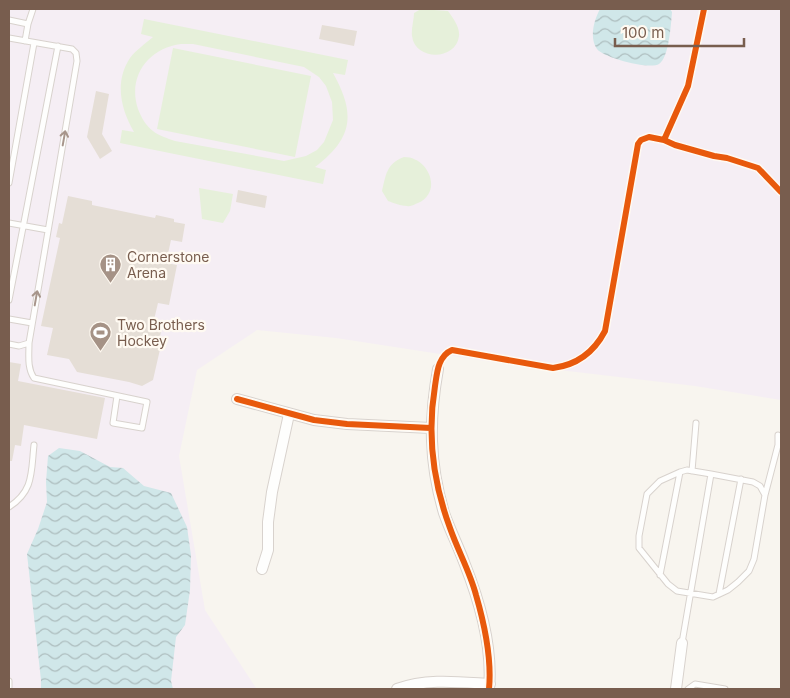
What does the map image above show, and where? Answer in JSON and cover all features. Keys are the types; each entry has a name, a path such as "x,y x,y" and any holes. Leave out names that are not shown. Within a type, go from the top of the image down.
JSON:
{"street":[{"path":"396,689 434,681 489,687 488,655 484,625 476,593 451,530 440,496 433,460 432,402 438,369"},
{"path":"236,399 314,420 404,428 431,428"},
{"path":"262,569 268,550 268,522 272,492 289,414"},
{"path":"676,689 682,644"}],"lane":[{"path":"25,41 33,9"},
{"path":"9,20 28,24"},
{"path":"9,38 72,49 76,53 77,61 32,323 29,343 30,373 34,378 147,402 142,428 113,423 117,396"},
{"path":"9,183 34,43"},
{"path":"9,300 58,46"},
{"path":"9,223 48,230"},
{"path":"9,318 32,323"},
{"path":"9,344 19,346 29,343"},
{"path":"692,471 696,423"},
{"path":"765,495 760,486 754,482 692,471 680,472 660,481 647,494 639,536 639,548 660,575 677,591 712,596 719,594 738,582 749,571 754,559 765,495 778,445 778,435"},
{"path":"9,506 21,499 29,484 34,445"},
{"path":"660,575 680,472"},
{"path":"682,644 689,594 711,474"},
{"path":"719,594 741,479"},
{"path":"9,681 9,687"},
{"path":"688,689 695,684 725,689"}],"shaded area":[{"path":"9,9 781,9 781,400 695,386 492,362 336,338 257,330 197,370 179,456 205,610 256,688 9,689"}],"green space":[{"path":"421,9 448,11 456,23 459,33 456,44 451,50 444,54 427,54 415,44 412,36 414,13"},
{"path":"144,19 348,60 345,75 333,73 345,101 347,125 337,146 315,167 326,170 323,184 120,143 122,130 134,132 126,115 121,96 122,77 125,67 130,58 153,37 141,34","holes":["181,44 193,44 304,67 319,77 326,86 332,102 333,120 324,142 317,150 306,156 284,161 175,141 160,136 153,131 148,127 138,109 135,97 138,75 143,66 159,51"]},
{"path":"173,48 311,76 295,157 157,129"},
{"path":"404,157 413,159 426,169 430,176 431,184 426,198 410,206 388,201 382,191 390,167"},
{"path":"199,188 233,194 230,211 223,223 202,219"}],"water":[{"path":"600,9 670,9 672,12 670,32 662,61 654,65 637,64 608,56 597,49 593,40 593,29"},
{"path":"59,448 80,451 110,467 123,468 144,486 171,493 187,527 191,555 190,590 185,625 176,637 171,681 173,689 41,689 27,554 47,502 48,456"}],"building":[{"path":"322,25 357,31 354,46 319,39"},
{"path":"96,91 109,94 102,134 112,151 100,159 87,137"},
{"path":"238,190 267,196 265,208 236,202"},
{"name":"Cornerstone Arena","path":"68,196 92,201 92,205 155,218 156,215 174,219 174,222 185,224 182,242 171,240 166,263 177,265 169,305 158,303 153,324 162,326 159,342 161,345 153,380 142,386 77,372 69,359 47,355 53,328 41,326 60,238 56,237 59,223 62,224"},
{"path":"9,362 21,364 18,381 105,398 97,439 24,425 21,446 15,445 12,461 9,461"}],"cycle path":[{"path":"664,140 688,86 704,9"},
{"path":"489,689 489,654 482,618 471,578 444,511 433,458 433,404 441,361 452,350 553,368 577,361 596,345 605,331 638,144 641,140 649,137 664,140 675,145 758,168 781,192"},
{"path":"237,399 314,420 347,424 431,428"}],"place":[{"name":"Cornerstone Arena","path":"111,284"},
{"name":"Two Brothers Hockey","path":"101,352"}]}
